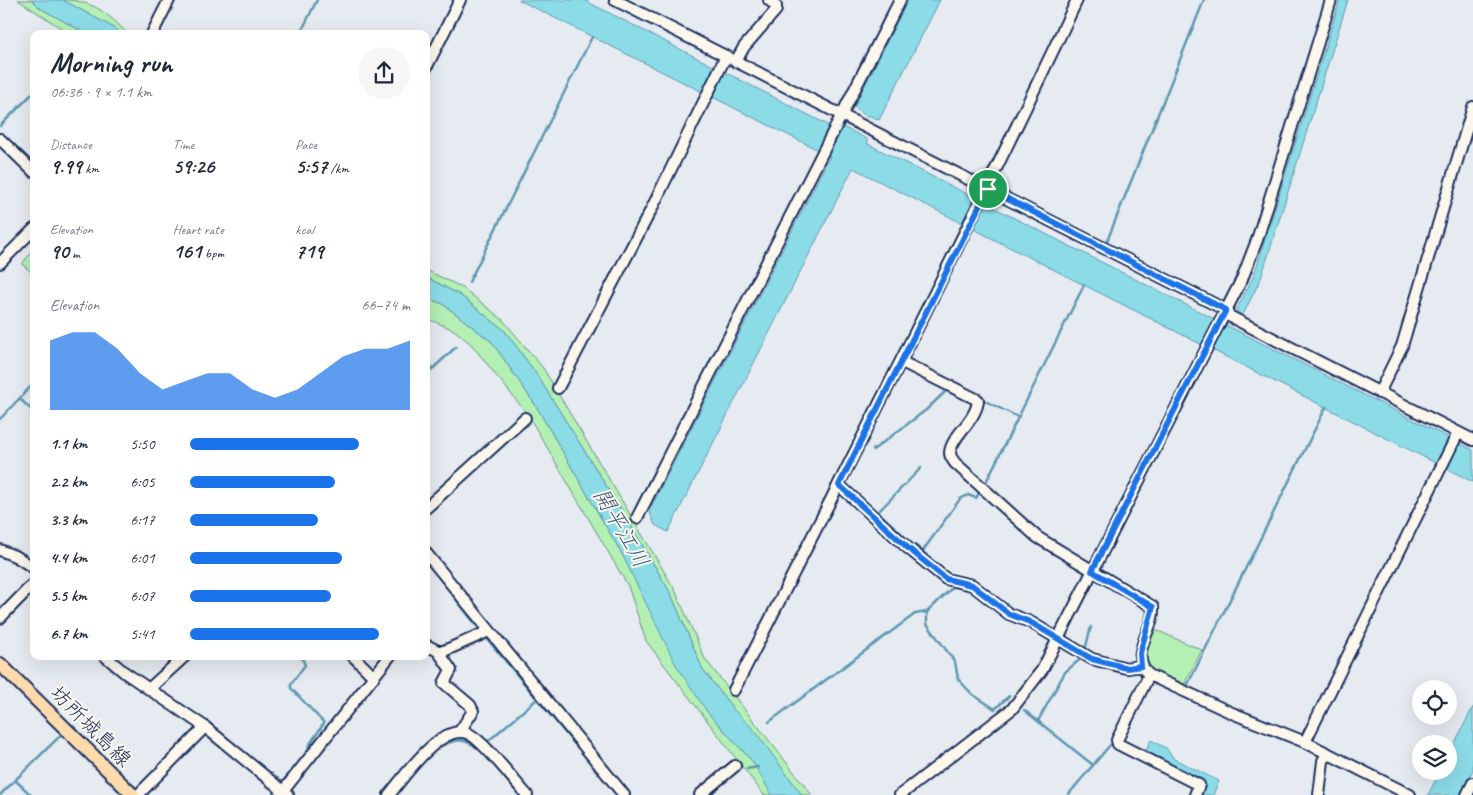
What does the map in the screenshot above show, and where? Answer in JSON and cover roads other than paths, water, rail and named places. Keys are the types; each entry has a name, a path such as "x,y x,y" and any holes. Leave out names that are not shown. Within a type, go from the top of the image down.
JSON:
{"main road":[{"name":"坊所城島線","path":"0,664 133,795"}],"street":[{"path":"154,30 169,0"},
{"path":"430,60 460,0"},
{"path":"615,0 1226,310 1229,316 1379,393 1457,436 1473,440"},
{"path":"736,61 744,47 776,10 776,6 769,0"},
{"path":"637,518 900,0"},
{"path":"734,690 902,362 988,189 1077,0"},
{"path":"900,795 1012,709 1042,670 1226,310 1256,240 1331,0"},
{"path":"558,388 652,208 726,56"},
{"path":"1379,393 1402,346 1473,107"},
{"path":"0,139 30,168"},
{"path":"0,263 30,233"},
{"path":"902,362 978,400 970,420 951,450 950,456 955,463 1026,529 1153,607 1140,653 1141,666 1149,676 1305,742 1410,795"},
{"path":"430,504 525,418"},
{"path":"1305,742 1457,436"},
{"path":"839,485 943,578 972,585 1009,614 1058,638 1066,645 1092,659 1127,668 1141,666"},
{"path":"0,550 17,557 30,565"},
{"path":"430,557 624,795"},
{"path":"0,618 30,587"},
{"path":"438,651 482,636 489,631"},
{"path":"430,647 438,651 452,670 444,683 470,705 473,711 460,731"},
{"path":"110,660 124,672 205,727 283,794 387,660"},
{"path":"150,688 181,660"},
{"path":"357,660 374,677"},
{"path":"1149,676 1135,701 1118,744 1199,784 1195,795"},
{"path":"138,795 205,727"},
{"path":"389,795 436,742 460,731 470,735 482,744 527,795"},
{"path":"1319,795 1323,761 1327,753"},
{"path":"700,795 735,766"},
{"path":"1467,795 1473,783"}],"water":[{"path":"32,0 63,0 116,30 80,30 40,8"},
{"path":"519,0 584,0 838,130 841,126 867,139 868,144 1473,450 1473,482 853,168 668,532 655,525 649,511 830,156"},
{"path":"908,0 940,0 879,120 868,115 867,117 854,107"},
{"path":"1340,0 1348,0 1261,278 1242,317 1235,313 1254,275"},
{"name":"開平江川","path":"430,279 460,295 505,331 535,372 626,517 671,594 702,668 734,710 755,731 802,795 772,795 753,762 708,713 676,665 622,554 536,406 492,342 443,304 430,299"},
{"path":"1473,707 1473,770 1460,795 1428,795 1436,780 1457,780 1457,738"},
{"path":"1123,740 1146,751 1151,740 1166,748 1174,759 1219,781 1213,795 1201,795 1206,785 1204,781 1123,743"}],"waterway":[{"path":"302,30 317,0"},
{"path":"1107,241 1204,0"},
{"path":"469,282 592,37"},
{"path":"0,126 30,96"},
{"path":"985,484 1084,285"},
{"path":"430,371 456,347"},
{"path":"0,419 30,387"},
{"path":"873,450 926,410 947,390"},
{"path":"20,399 30,408"},
{"path":"981,399 1018,417"},
{"path":"1186,688 1326,407"},
{"path":"904,536 878,512 921,468"},
{"path":"922,552 960,499 968,495 976,498 979,493"},
{"path":"915,545 944,571"},
{"path":"430,566 480,630"},
{"path":"955,585 927,612 927,624 955,662 958,679 972,694 995,709 1009,696"},
{"path":"769,722 915,614 927,612"},
{"path":"1085,650 1091,627"},
{"path":"488,640 572,741"},
{"path":"1038,721 1065,672 1083,657"},
{"path":"303,660 305,665 291,684 291,688 324,723 308,747"},
{"path":"487,742 537,699"},
{"path":"1024,710 1093,765"},
{"path":"0,795 61,735"},
{"path":"444,745 461,740 478,748"},
{"path":"1068,795 1110,745"},
{"path":"578,747 617,795"},
{"path":"281,783 299,762"},
{"path":"747,769 758,767"},
{"path":"15,780 31,795"},
{"path":"272,795 275,791"}]}
